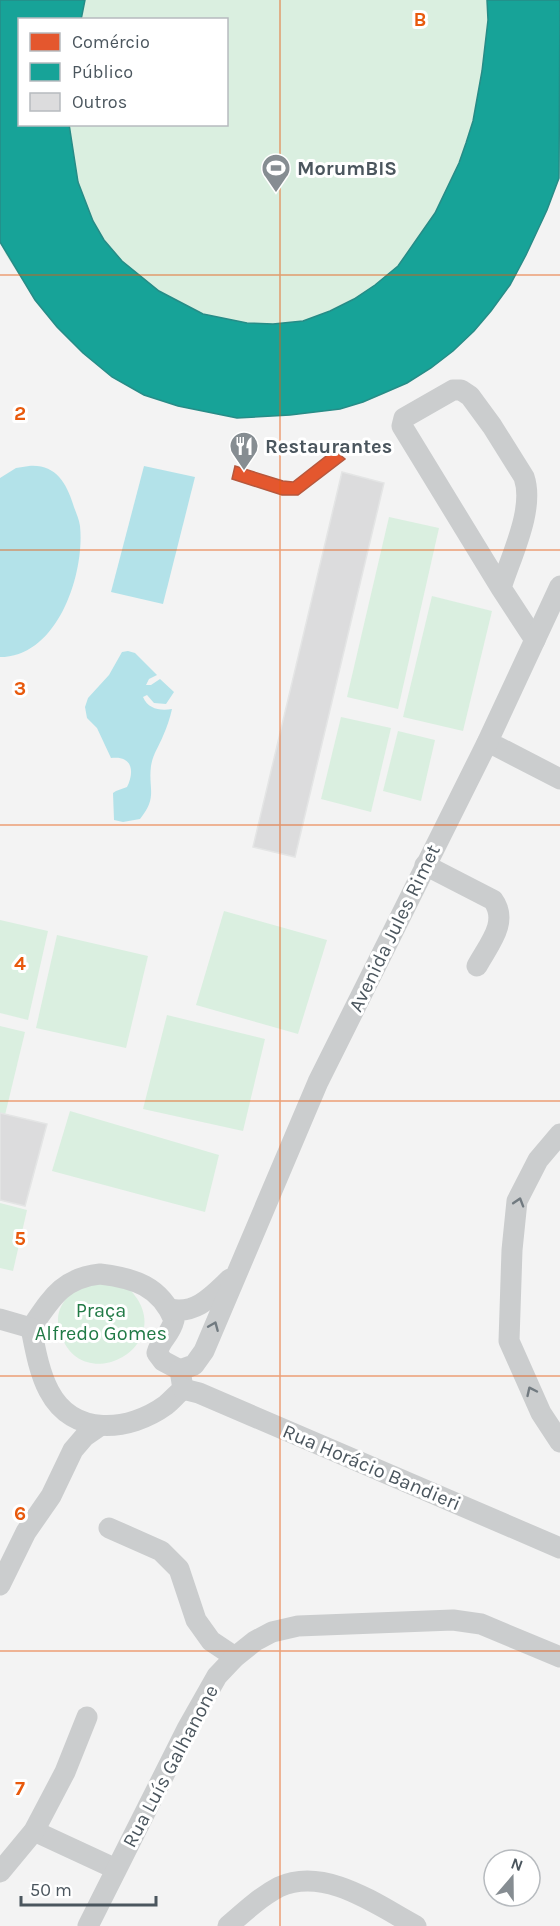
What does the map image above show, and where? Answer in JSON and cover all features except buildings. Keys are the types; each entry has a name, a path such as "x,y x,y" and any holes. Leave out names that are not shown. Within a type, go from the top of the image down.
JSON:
{"street":[{"path":"501,588 526,511 526,484 524,477 492,426 470,396 457,389 404,418 402,426 501,588 535,640"},
{"name":"Avenida Jules Rimet","path":"181,1380 204,1351 318,1082 487,743 559,584"},
{"path":"487,743 560,779"},
{"path":"425,865 493,900 499,909 500,922 477,966"},
{"path":"560,1134 538,1160 517,1202 512,1250 508,1341 541,1413 560,1442"},
{"name":"Avenida Jules Rimet","path":"170,1309 178,1311 203,1304 237,1272"},
{"path":"100,1274 131,1279 160,1295 170,1309 174,1320 171,1331 159,1344 158,1353 181,1380 166,1405 134,1421 98,1426 76,1419 60,1407 48,1390 35,1352 31,1328 48,1303 62,1289 83,1275 100,1274"},
{"path":"0,1319 31,1328"},
{"name":"Rua Horácio Bandieri","path":"181,1380 200,1393 560,1548"},
{"path":"0,1585 26,1532 51,1496 73,1450 98,1426"},
{"path":"109,1528 160,1551 179,1569 196,1620 212,1641 235,1657"},
{"name":"Rua Luís Galhanone","path":"88,1926 187,1729 217,1676 255,1641 272,1632 298,1626 444,1620 481,1624 560,1657"},
{"path":"0,1872 34,1831 64,1772 87,1717"},
{"path":"34,1831 116,1869"},
{"path":"228,1926 258,1900 280,1887 297,1882 315,1881 333,1885 371,1901 416,1926"}],"green space":[{"name":"MorumBIS","path":"0,0 560,0 560,173 547,210 510,285 474,331 431,368 384,394 363,402 319,412 237,418 178,406 57,327 35,300 0,242"},
{"path":"389,517 439,528 398,709 347,697"},
{"path":"432,596 492,611 463,731 403,717"},
{"path":"341,717 391,728 371,812 321,799"},
{"path":"398,731 435,740 421,801 383,791"},
{"path":"224,911 327,940 298,1034 196,1005"},
{"path":"0,920 48,931 28,1020 0,1013"},
{"path":"57,935 148,956 126,1048 36,1028"},
{"path":"167,1015 265,1039 243,1131 143,1109"},
{"path":"0,1026 25,1032 5,1115 0,1114"},
{"path":"70,1111 219,1155 205,1212 52,1171"},
{"path":"0,1203 27,1210 13,1271 0,1268"},
{"name":"Praça Alfredo Gomes","path":"108,1282 125,1285 138,1300 144,1319 142,1336 133,1349 119,1359 102,1364 86,1362 71,1353 61,1335 59,1312 65,1300 81,1283"}],"water":[{"path":"38,466 53,471 67,488 80,526 78,566 64,609 52,628 38,643 20,653 0,657 0,478 16,468"},
{"path":"144,466 195,477 163,604 111,592"},
{"path":"122,652 135,653 157,675 149,679 146,685 151,685 160,679 174,692 166,704 154,703 147,695 143,697 155,708 172,709 152,762 149,805 140,819 123,822 114,820 113,793 127,787 131,775 130,765 123,759 111,758 97,728 87,718 85,707 88,698 109,675"}],"place":[{"name":"MorumBIS","path":"276,194"},
{"name":"Restaurantes","path":"244,472"}]}
